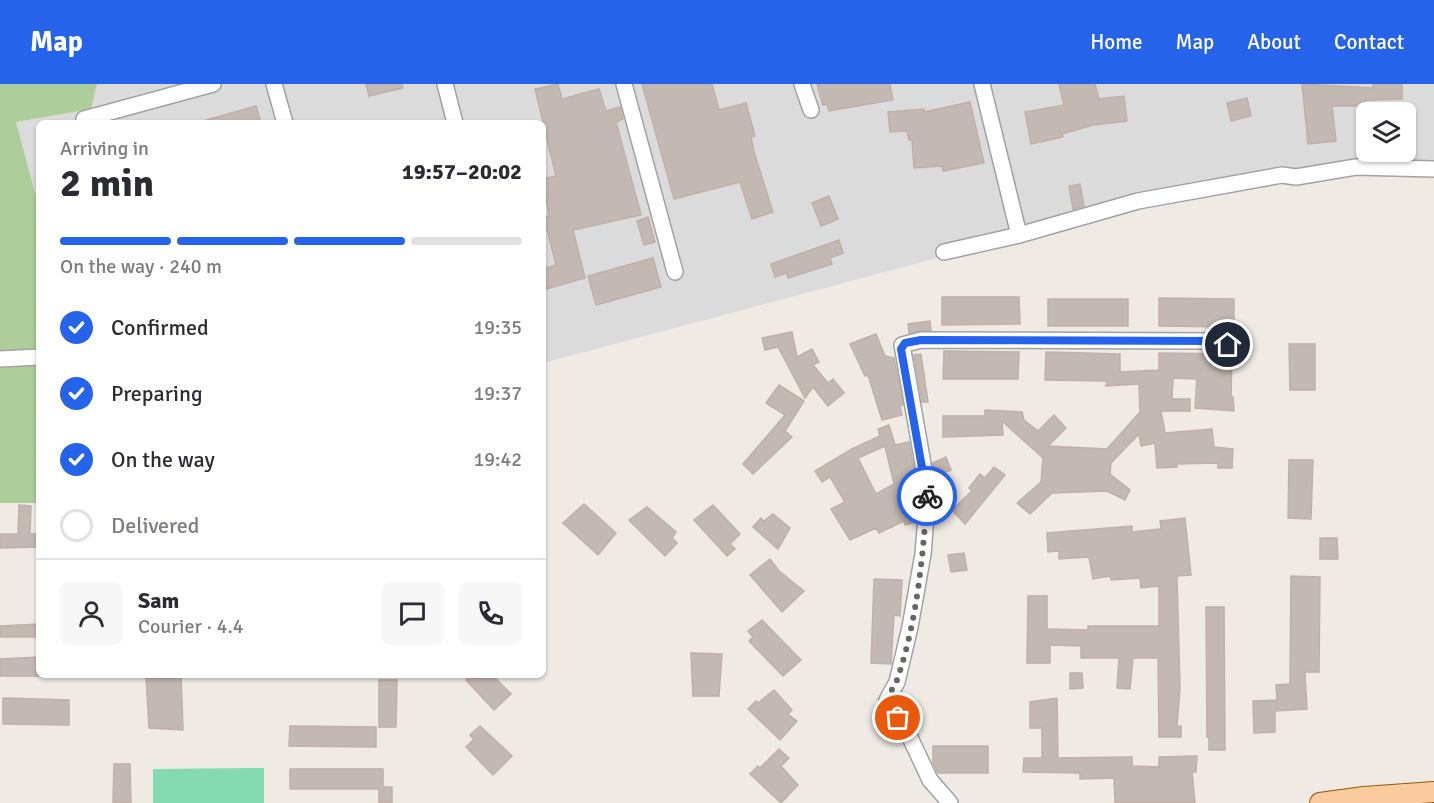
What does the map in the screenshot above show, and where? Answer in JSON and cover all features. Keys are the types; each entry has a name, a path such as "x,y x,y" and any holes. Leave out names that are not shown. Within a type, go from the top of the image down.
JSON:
{"main road":[{"path":"1320,803 1434,792"}],"street":[{"path":"84,119 213,84"},
{"path":"274,84 284,120"},
{"path":"445,84 454,120"},
{"path":"624,84 675,272"},
{"path":"802,84 811,110"},
{"path":"982,84 1019,235"},
{"path":"944,252 1019,235 1138,201 1282,175 1296,177 1356,167 1434,169"},
{"path":"950,803 930,780 906,729 887,700 897,682 910,627 923,554 928,492 902,345 921,340 1217,341 1228,345"},
{"path":"0,359 36,357"}],"shaded area":[{"path":"97,84 1434,84 1434,169 1271,179 1110,212 546,362 546,120 36,120 36,197 16,122 91,109"}],"green space":[{"path":"0,84 97,84 91,109 16,122 36,197 36,503 0,503"},
{"path":"264,768 264,803 153,803 153,769"}],"building":[{"path":"366,84 402,84 403,88 369,96"},
{"path":"558,84 562,99 599,89 606,111 620,107 623,119 616,122 641,215 573,230 585,278 546,289 546,268 556,265 546,225 546,217 549,216 546,178 556,176 546,135 546,120 542,120 535,89"},
{"path":"642,84 712,84 719,110 746,103 755,136 751,137 754,152 773,212 752,219 740,182 674,199"},
{"path":"817,84 890,84 893,100 829,111 827,104 823,105"},
{"path":"1059,84 1095,84 1099,99 1124,96 1127,121 1093,125 1062,134 1063,137 1031,144 1025,112 1064,105"},
{"path":"1302,84 1373,88 1373,84 1402,84 1402,99 1365,100 1365,102 1356,102 1356,106 1332,106 1336,141 1308,144"},
{"path":"1247,98 1251,116 1231,121 1227,103"},
{"path":"970,102 984,163 943,171 942,166 914,168 912,139 909,140 907,131 890,132 888,112 924,109 924,112"},
{"path":"256,106 260,120 206,120"},
{"path":"1080,184 1084,206 1073,209 1069,186"},
{"path":"829,196 838,219 821,226 812,203"},
{"path":"648,217 655,242 644,245 637,221"},
{"path":"839,240 843,253 830,258 832,264 788,278 787,273 775,277 771,264"},
{"path":"653,258 661,287 596,305 588,276"},
{"path":"942,297 1019,297 1020,324 942,325"},
{"path":"1159,298 1234,299 1234,327 1159,326"},
{"path":"1048,299 1128,299 1128,326 1048,326"},
{"path":"930,321 931,330 909,333 908,324"},
{"path":"792,332 797,357 812,349 819,362 813,365 828,383 833,379 844,393 828,406 813,387 805,398 778,347 765,350 762,338"},
{"path":"876,334 885,356 894,358 903,405 900,406 902,415 882,420 868,375 865,376 850,344"},
{"path":"1289,344 1315,344 1315,390 1290,390"},
{"path":"944,351 1019,352 1018,379 943,379"},
{"path":"1046,352 1120,354 1120,372 1159,370 1159,353 1232,354 1231,397 1233,397 1234,411 1195,408 1197,379 1173,378 1172,399 1190,399 1190,411 1161,411 1165,433 1212,429 1214,447 1233,449 1232,468 1218,468 1218,463 1177,464 1177,467 1157,468 1155,443 1141,446 1139,434 1111,463 1110,474 1130,490 1125,500 1107,491 1052,493 1030,514 1017,503 1041,482 1043,458 1002,421 1003,435 943,437 943,416 985,416 985,410 1022,412 1024,420 1038,431 1054,415 1066,428 1048,446 1107,449 1140,412 1139,384 1106,386 1107,381 1045,380"},
{"path":"921,354 928,402 922,402 914,355"},
{"path":"779,385 804,401 785,431 792,437 753,474 743,464 785,415 766,403"},
{"path":"889,425 895,445 909,442 917,485 911,488 917,505 916,522 905,525 904,521 879,533 876,528 850,540 831,509 845,502 830,477 822,482 815,471 852,449 880,436 878,429","holes":["885,446 894,484 876,494 858,458"]},
{"path":"946,457 951,470 935,476 933,463"},
{"path":"1289,460 1313,460 1311,519 1288,518"},
{"path":"994,467 1005,475 965,524 952,510 972,491 969,488 980,474 985,478"},
{"path":"584,504 616,533 598,555 563,523"},
{"path":"19,505 31,506 30,534 36,534 36,547 0,548 0,534 18,534"},
{"path":"713,505 740,534 730,544 735,549 727,556 694,520"},
{"path":"647,507 676,532 672,538 677,543 665,556 629,520"},
{"path":"773,514 790,528 778,549 753,527 761,518 764,521"},
{"path":"1185,518 1191,575 1177,576 1180,689 1177,726 1181,726 1181,737 1159,737 1158,658 1133,658 1130,689 1117,688 1119,658 1081,658 1081,646 1050,645 1050,663 1027,663 1028,596 1047,596 1047,629 1088,630 1088,626 1159,626 1159,586 1141,588 1140,578 1111,580 1110,576 1093,579 1089,557 1059,559 1059,551 1048,552 1047,533 1132,526 1132,532 1161,529 1160,521"},
{"path":"1320,538 1337,538 1338,559 1320,559"},
{"path":"964,553 967,570 951,572 948,555"},
{"path":"770,559 779,571 804,591 782,612 750,575"},
{"path":"1291,576 1320,577 1319,672 1305,672 1307,709 1275,711 1275,732 1254,733 1253,701 1277,700 1276,685 1290,684"},
{"path":"874,579 902,580 900,616 894,615 891,664 871,663"},
{"path":"1206,607 1224,607 1225,750 1209,750 1209,737 1207,737"},
{"path":"762,620 801,660 783,676 749,641 753,637 748,631"},
{"path":"36,624 36,637 0,637 0,626"},
{"path":"691,653 722,654 719,696 693,696"},
{"path":"36,657 36,676 0,676 0,659"},
{"path":"1070,673 1082,673 1083,688 1070,689"},
{"path":"146,678 181,678 183,730 149,728"},
{"path":"468,678 495,678 511,694 494,710 466,680"},
{"path":"379,680 397,680 396,727 379,727"},
{"path":"774,690 792,710 788,714 797,721 780,740 748,709"},
{"path":"3,698 69,700 69,725 3,724"},
{"path":"1057,698 1058,758 1132,757 1132,766 1159,767 1159,757 1197,756 1196,772 1192,772 1195,803 1115,803 1114,778 1080,779 1080,773 1023,772 1024,758 1042,758 1042,728 1030,728 1030,702"},
{"path":"290,726 376,727 376,747 289,746"},
{"path":"480,726 512,756 493,775 466,747 474,739 470,735"},
{"path":"933,746 988,746 988,773 938,773 933,763"},
{"path":"779,749 789,758 781,766 798,785 781,803 750,774 758,766 760,768"},
{"path":"114,764 130,764 131,803 113,803"},
{"path":"290,769 383,769 383,787 392,787 392,803 379,803 379,789 290,789"}],"way so far":[{"path":"898,718 889,707 887,700 897,682 910,627 923,554 927,496"}],"route":[{"path":"927,496 901,349 905,343 921,340 1217,341 1228,345"}]}
